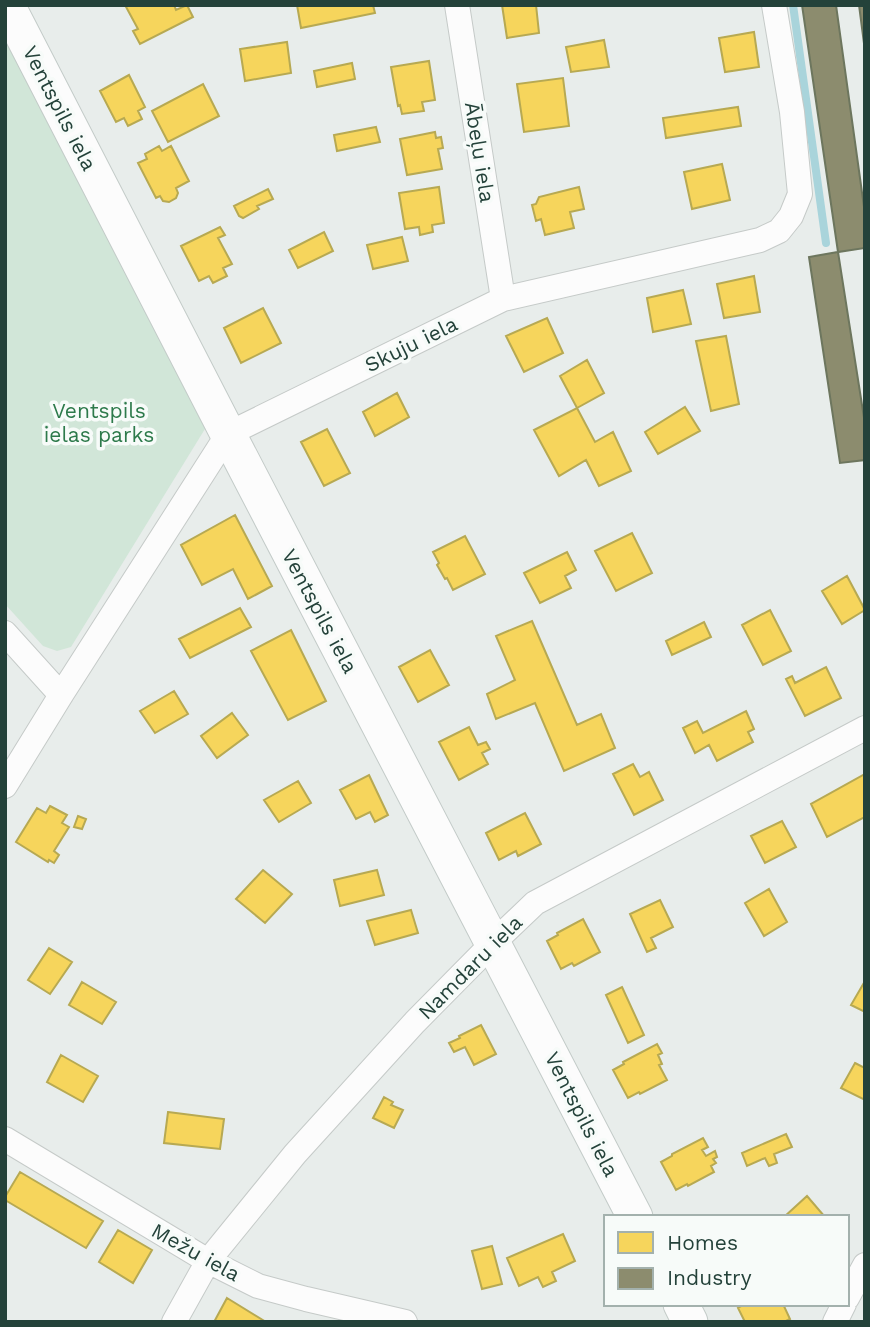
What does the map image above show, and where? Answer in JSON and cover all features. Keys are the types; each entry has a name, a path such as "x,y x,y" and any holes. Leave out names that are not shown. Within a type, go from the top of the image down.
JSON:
{"street":[{"name":"Ventspils iela","path":"7,5 634,1215"},
{"name":"Ābeļu iela","path":"457,5 503,299"},
{"name":"Skuju iela","path":"228,434 503,299 760,240 779,231 791,216 800,194 792,112 774,5"},
{"path":"5,786 228,434"},
{"path":"5,633 61,695"},
{"name":"Namdaru iela","path":"174,1322 208,1261 304,1144 415,1021 535,903 865,728"},
{"name":"Mežu iela","path":"5,1139 208,1261 258,1286 306,1300 405,1322"},
{"path":"849,1294 865,1265"},
{"path":"835,1322 843,1306"}],"green space":[{"name":"Ventspils ielas parks","path":"5,35 208,424 71,647 57,651 43,646 5,604"}],"building: Homes":[{"path":"125,5 174,5 176,10 187,5 193,17 140,44 133,31 138,29"},
{"path":"297,5 373,5 375,13 301,28"},
{"path":"502,5 536,5 539,33 507,38"},
{"path":"754,32 759,67 725,72 719,38"},
{"path":"604,40 609,67 571,72 566,47"},
{"path":"287,42 291,73 245,81 240,49"},
{"path":"429,61 435,100 422,102 424,111 402,114 391,67"},
{"path":"352,63 355,79 317,87 314,71"},
{"path":"129,75 145,107 138,111 142,119 128,126 124,118 116,122 100,91"},
{"path":"563,78 569,126 524,132 517,84"},
{"path":"203,84 219,116 168,142 152,111"},
{"path":"738,107 741,126 666,138 663,118"},
{"path":"376,127 380,142 337,151 334,135"},
{"path":"435,132 436,138 441,137 443,148 438,149 442,169 407,175 400,139"},
{"path":"159,146 162,151 171,146 189,181 176,188 176,198 169,202 163,201 160,196 156,198 138,163 147,159 145,154"},
{"path":"722,164 730,200 692,209 684,172"},
{"path":"439,187 444,223 432,225 433,232 420,235 419,227 405,229 399,193"},
{"path":"579,187 584,209 570,212 574,228 545,235 541,219 536,221 532,205 536,204 539,197"},
{"path":"268,189 273,199 257,206 259,209 243,218 239,216 234,206"},
{"path":"220,227 225,235 218,238 232,264 223,268 227,276 213,283 209,276 199,281 181,246"},
{"path":"324,232 333,251 298,268 289,250"},
{"path":"402,237 408,261 373,269 367,245"},
{"path":"754,276 760,312 724,318 717,284"},
{"path":"683,290 691,324 653,332 647,298"},
{"path":"263,308 281,343 241,363 224,328"},
{"path":"547,318 563,353 524,372 506,336"},
{"path":"726,336 739,404 711,411 696,341"},
{"path":"587,360 604,393 577,408 560,376"},
{"path":"397,393 409,417 375,436 363,412"},
{"path":"685,407 700,431 658,454 645,432"},
{"path":"577,408 595,442 613,432 631,471 599,486 586,460 559,476 534,430"},
{"path":"327,429 350,473 324,486 301,442"},
{"path":"235,515 272,586 248,599 233,569 202,585 181,545"},
{"path":"632,533 652,573 616,591 595,551"},
{"path":"465,536 485,574 453,590 437,565 439,563 433,552"},
{"path":"567,552 576,570 565,576 571,588 540,603 524,573"},
{"path":"847,576 865,610 842,624 822,591"},
{"path":"240,608 251,627 190,658 179,639"},
{"path":"770,610 791,651 763,665 742,625"},
{"path":"532,621 577,725 601,714 615,748 564,771 535,703 496,719 487,694 515,680 496,636"},
{"path":"704,622 711,637 672,655 666,641"},
{"path":"291,630 326,701 288,720 251,651"},
{"path":"430,650 449,685 418,702 399,667"},
{"path":"826,667 841,698 805,716 786,679 792,676 795,683"},
{"path":"174,691 188,714 155,733 140,711"},
{"path":"746,711 754,729 748,732 753,742 717,761 709,745 695,753 683,728 697,721 703,733"},
{"path":"232,713 248,735 217,758 201,736"},
{"path":"469,727 478,745 486,742 490,749 482,753 488,764 459,780 439,742"},
{"path":"633,764 640,777 649,772 663,800 634,815 613,774"},
{"path":"865,774 865,817 827,837 811,804"},
{"path":"369,775 388,815 375,822 370,812 356,819 340,790"},
{"path":"298,781 311,803 279,822 264,800"},
{"path":"50,806 67,815 62,823 69,827 54,851 59,855 54,863 16,842 37,808 46,813"},
{"path":"525,813 541,844 518,856 516,851 499,860 486,833"},
{"path":"78,816 86,819 82,829 74,827"},
{"path":"782,821 796,847 765,863 751,836"},
{"path":"263,870 292,894 265,923 236,899"},
{"path":"377,870 384,895 340,906 334,880"},
{"path":"769,889 787,922 764,936 745,903"},
{"path":"660,900 673,927 651,938 656,948 647,952 630,914"},
{"path":"411,910 418,933 375,945 367,921"},
{"path":"583,919 600,952 574,966 572,963 561,969 547,941"},
{"path":"49,948 72,962 50,994 28,980"},
{"path":"865,981 865,1012 851,1005"},
{"path":"82,982 116,1002 102,1024 69,1005"},
{"path":"622,987 644,1035 628,1043 606,995"},
{"path":"481,1025 496,1054 474,1065 465,1047 454,1052 449,1043"},
{"path":"657,1044 662,1053 658,1055 662,1064 659,1065 667,1080 628,1098 613,1070"},
{"path":"61,1055 98,1076 83,1102 47,1082"},
{"path":"855,1063 865,1068 865,1100 841,1088"},
{"path":"384,1097 393,1102 391,1105 403,1110 394,1128 373,1118"},
{"path":"168,1112 224,1119 220,1149 164,1143"},
{"path":"786,1134 792,1147 774,1154 777,1163 769,1166 765,1158 747,1166 742,1153"},
{"path":"703,1138 708,1147 702,1150 706,1156 715,1151 717,1157 713,1159 716,1163 711,1166 714,1172 676,1190 661,1162"},
{"path":"20,1172 103,1221 86,1248 5,1200"},
{"path":"807,1196 823,1215 786,1215"},
{"path":"118,1230 152,1250 133,1283 99,1262"},
{"path":"563,1234 575,1261 552,1272 556,1281 543,1287 538,1277 519,1286 507,1258"},
{"path":"492,1246 502,1284 482,1289 472,1251"},
{"path":"227,1298 266,1322 214,1322"},
{"path":"784,1306 790,1319 784,1322 745,1322 738,1308"}],"building: Industry":[{"path":"802,5 836,5 865,214 865,248 838,252"},
{"path":"859,5 865,5 865,51"},
{"path":"838,252 865,424 865,460 840,463 809,257"}],"waterway":[{"path":"793,5 826,243"}]}
